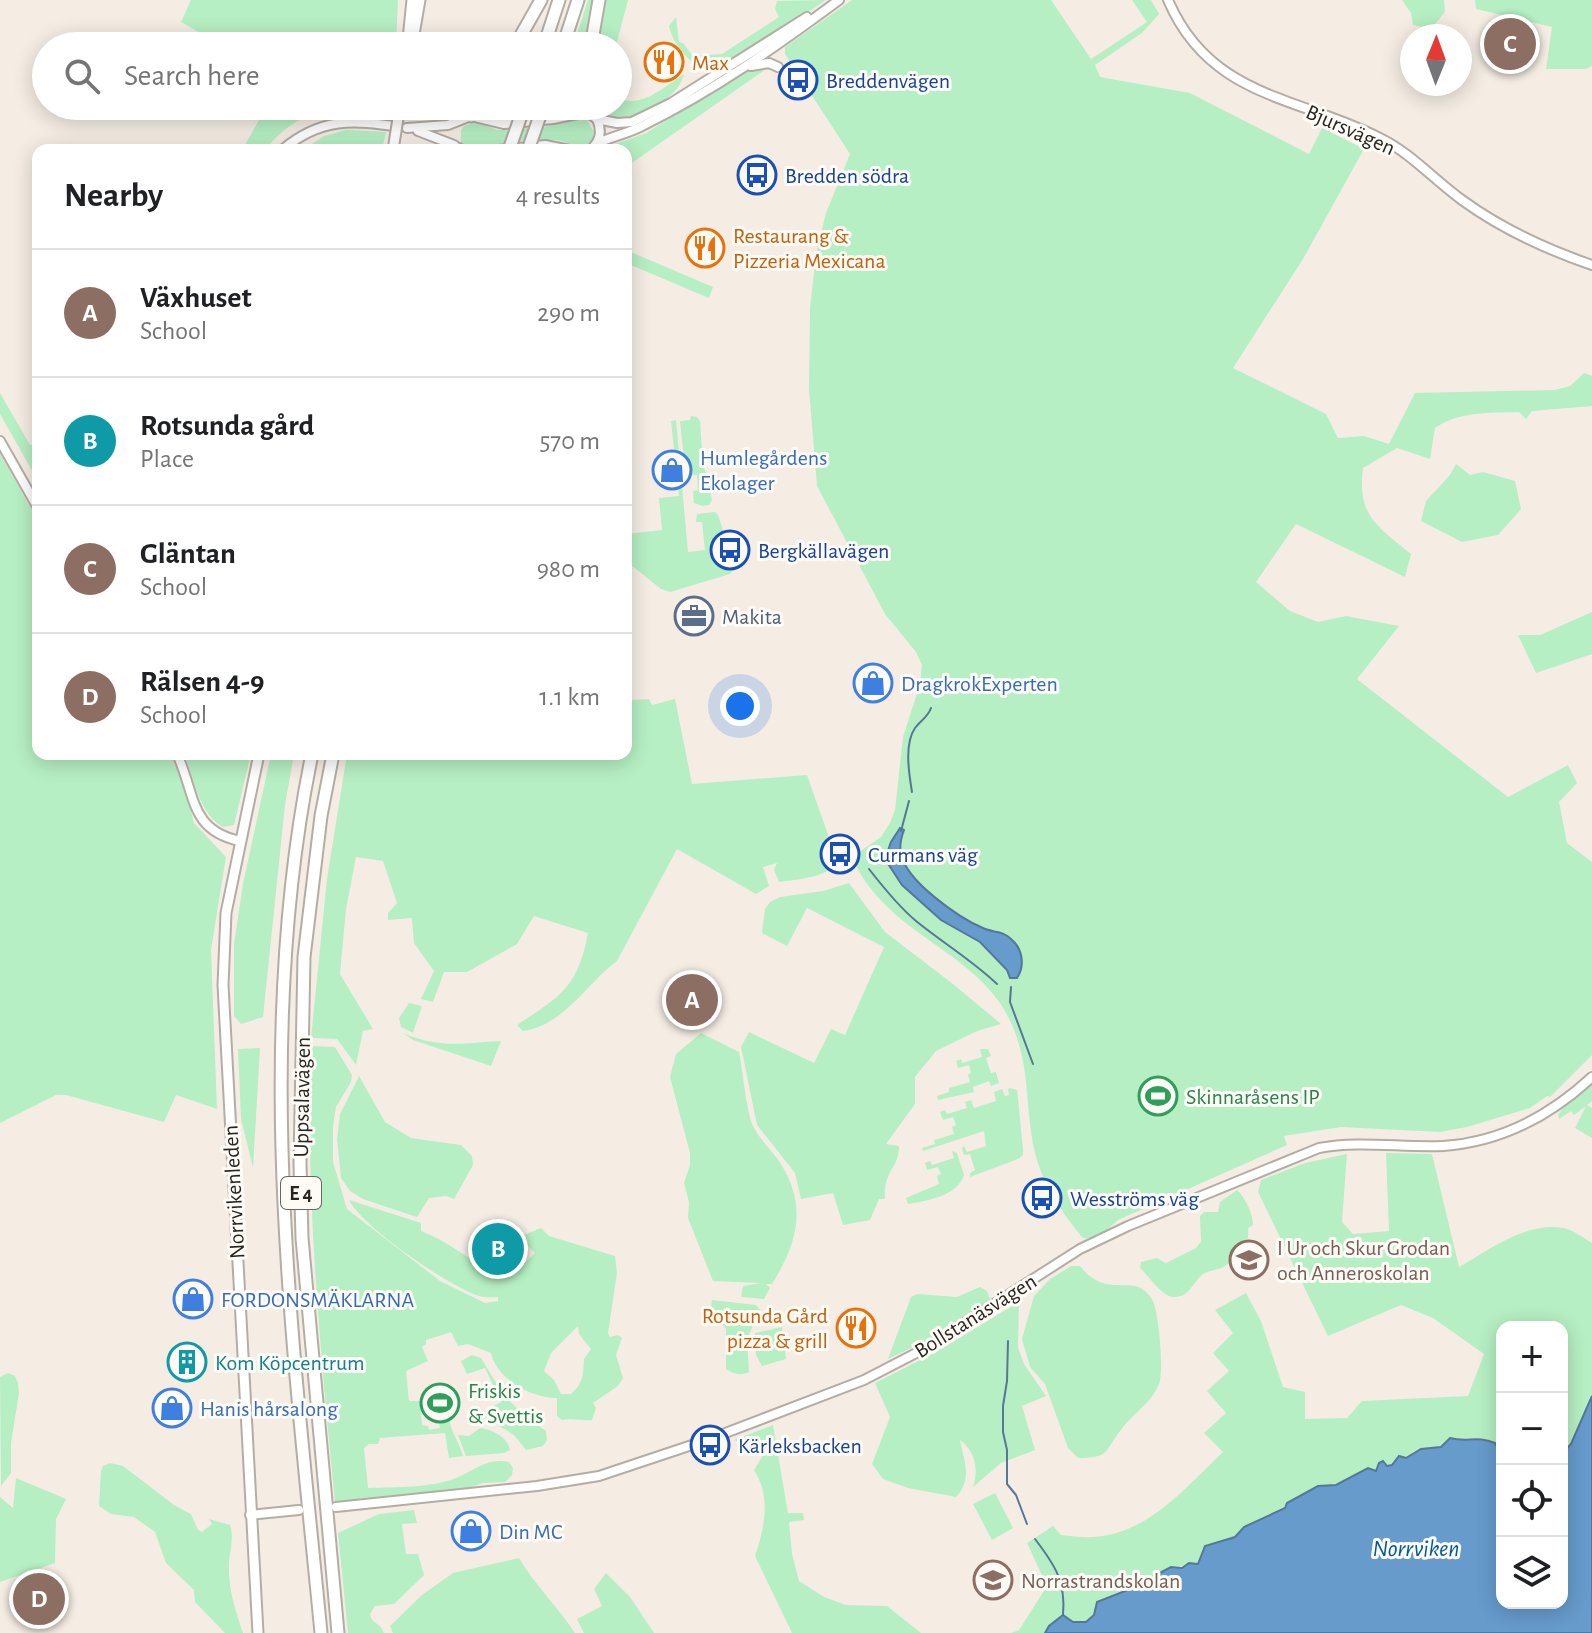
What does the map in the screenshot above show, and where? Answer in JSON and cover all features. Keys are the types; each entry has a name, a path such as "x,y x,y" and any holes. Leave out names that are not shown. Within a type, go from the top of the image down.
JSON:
{"highway":[{"path":"523,32 541,0"},
{"path":"549,32 559,0"},
{"path":"568,32 578,0"},
{"path":"593,32 599,0"},
{"path":"511,144 519,120"},
{"path":"530,144 538,120"},
{"name":"Uppsalavägen","path":"311,760 297,851 286,962 281,1145 292,1338 321,1633"},
{"name":"Uppsalavägen","path":"332,760 321,816 304,957 300,1134 303,1254 338,1633"}],"main road":[{"path":"411,32 412,0"},
{"path":"413,32 420,0"},
{"path":"394,144 398,120"},
{"name":"Norrvikenleden","path":"258,760 226,913 223,985 258,1633"}],"street":[{"path":"610,120 632,122 671,103 832,0"},
{"path":"598,143 616,134 640,128 693,100 839,0"},
{"name":"Bjursvägen","path":"1168,0 1182,29 1205,57 1236,79 1380,138 1406,154 1463,201 1524,239 1592,265"},
{"path":"738,70 758,63 778,67"},
{"path":"289,144 298,136 322,126 346,121 407,128 440,127 460,120"},
{"path":"458,144 456,127 464,120"},
{"path":"483,120 504,124 543,120"},
{"path":"596,120 600,130 598,143"},
{"path":"407,128 446,144"},
{"path":"0,441 32,497"},
{"path":"179,760 200,817 208,829 218,836 240,841"},
{"name":"Bollstanäsvägen","path":"336,1507 529,1487 599,1476 707,1440 864,1380 922,1350 1080,1249 1192,1199 1319,1148 1339,1144 1445,1146 1499,1135 1542,1117 1566,1101 1592,1077"},
{"path":"250,1515 299,1510"}],"green space":[{"path":"191,0 398,0 397,32 198,32 181,22"},
{"path":"588,0 595,0 589,32 578,32"},
{"path":"604,0 628,0 620,32 598,32"},
{"path":"826,0 734,63 712,74 685,55 669,26 676,17 679,42 693,56 722,54 779,17 775,9 777,1"},
{"path":"852,0 1051,0 1091,59 1147,22 1132,0 1151,0 1159,14 1142,33 1095,65 1100,77 1190,93 1309,154 1322,128 1364,149 1303,259 1233,368 1326,414 1338,438 1364,436 1389,444 1415,393 1555,390 1570,386 1584,373 1592,376 1592,406 1532,411 1526,419 1519,412 1454,418 1435,428 1430,459 1397,448 1363,468 1363,498 1372,518 1411,554 1405,577 1296,524 1256,582 1290,611 1318,622 1346,616 1399,626 1357,679 1508,797 1568,765 1577,783 1559,802 1567,843 1592,862 1592,1055 1550,1097 1530,1108 1440,1132 1341,1127 1284,1136 1287,1145 1118,1220 1093,1238 1083,1238 1061,1209 1048,1187 1035,1153 1019,1043 1002,1006 967,968 883,903 852,857 881,837 895,810 903,737 920,684 922,665 916,652 885,614 817,486 809,389 810,308 816,254 826,213 850,154 785,54 785,47"},
{"path":"1402,0 1444,0 1445,12 1435,24 1413,24 1411,13"},
{"path":"1475,0 1592,0 1592,66 1586,69 1546,69 1552,27 1476,9"},
{"path":"769,67 632,163 632,144 616,144 646,133 751,68"},
{"path":"684,74 670,96 645,112 632,115 632,101 661,90"},
{"path":"259,120 300,120 271,144 245,144"},
{"path":"571,120 587,120 594,132 587,144 558,140 523,140 507,144 461,142 464,126 478,122 497,130 545,127"},
{"path":"346,130 386,132 383,144 312,144 324,136"},
{"path":"632,253 713,287 709,298 632,266"},
{"path":"0,393 32,445 32,470 0,414"},
{"path":"691,416 700,421 703,463 712,500 709,505 694,503 693,491 698,490 697,475 689,475 689,459 684,459 680,421 690,420"},
{"path":"676,420 688,552 705,550 702,522 696,522 697,514 715,512 735,567 730,574 670,592 661,589 632,566 632,533 662,530 659,498 679,496 671,421"},
{"path":"0,454 32,510 32,760 173,760 185,787 194,823 226,857 211,950 217,1109 176,1095 164,1122 66,1095 56,1095 0,1123"},
{"path":"1456,464 1470,475 1483,472 1515,481 1521,509 1498,535 1462,542 1421,521 1426,501"},
{"path":"1592,612 1592,654 1536,673 1518,635 1540,635"},
{"path":"649,699 652,705 675,699 692,784 807,775 838,863 818,875 779,882 774,870 777,863 763,867 769,886 756,894 677,849 617,961 550,1021 523,1031 517,1025 556,997 573,978 588,933 534,916 517,944 467,972 444,972 433,1002 421,999 434,971 414,943 412,918 388,920 388,913 397,903 383,861 356,857 346,909 340,974 373,1029 363,1031 356,1065 337,1039 311,1038 327,879 346,760 632,760 632,700"},
{"path":"186,760 250,760 234,825 223,827 215,821 198,795"},
{"path":"270,760 293,760 285,805 263,1017 241,1024 234,1016 234,944 243,884"},
{"path":"849,883 885,932 1001,1024 977,1031 936,1051 915,1077 915,1104 886,1144 899,1146 897,1160 886,1181 885,1199 879,1199 870,1220 843,1225 833,1193 801,1199 795,1173 757,1125 741,1047 749,1032 814,1063 831,1029 845,1035 884,947 807,908 787,946 762,933 765,909 770,902 780,897 823,891"},
{"path":"409,1003 422,1006 413,1033 401,1027 399,1018"},
{"path":"403,1033 440,1043 501,1041 491,1066 413,1040"},
{"path":"701,1033 739,1052 753,1126 779,1161 794,1193 796,1223 793,1238 772,1284 766,1284 770,1288 764,1299 741,1297 743,1286 761,1283 713,1281 688,1218 689,1202 684,1183 690,1153 670,1077 676,1054"},
{"path":"310,1046 335,1047 352,1075 336,1107 333,1126 333,1162 347,1209 440,1281 485,1303 498,1301 498,1297 482,1297 429,1269 388,1240 357,1212 349,1200 421,1223 421,1231 451,1246 498,1277 516,1271 535,1253 519,1237 541,1228 549,1236 615,1256 617,1273 608,1333 610,1337 618,1335 622,1338 616,1355 623,1378 618,1386 593,1403 596,1408 592,1420 562,1420 557,1416 557,1398 537,1395 516,1385 500,1371 491,1353 468,1344 458,1346 451,1332 426,1340 422,1347 428,1361 406,1371 409,1401 420,1401 422,1425 428,1426 429,1430 440,1428 438,1416 449,1416 463,1456 449,1458 445,1433 380,1438 378,1444 369,1444 364,1448 368,1488 436,1484 494,1461 509,1462 513,1468 512,1475 505,1482 483,1483 462,1490 335,1502 315,1274","holes":["578,1326 579,1334 591,1349 584,1359 581,1382 571,1394 561,1394 554,1380 544,1371 551,1353"]},
{"path":"260,1048 253,1168 241,1119 238,1049"},
{"path":"980,1049 988,1049 991,1056 986,1058 991,1073 996,1072 999,1083 991,1086 989,1081 973,1087 974,1092 938,1100 937,1096 949,1092 949,1088 970,1082 969,1065 958,1068 956,1061 961,1059 962,1063 982,1057"},
{"path":"359,1076 385,1122 411,1138 461,1145 472,1156 473,1165 454,1199 446,1196 429,1198 417,1217 363,1199 350,1191 341,1178 337,1139 340,1114"},
{"path":"1592,1079 1592,1101 1587,1105 1592,1108 1592,1138 1575,1128 1586,1106 1574,1115 1571,1111 1559,1119 1558,1115 1566,1103"},
{"path":"1010,1088 1017,1090 1018,1098 1023,1155 1018,1159 970,1177 975,1170 970,1154 964,1155 962,1148 964,1146 967,1152 986,1146 984,1131 923,1151 922,1148 935,1144 934,1140 954,1134 952,1127 956,1125 953,1117 943,1120 940,1112 945,1110 947,1114 967,1108 965,1102 971,1100 974,1108 996,1101 994,1092 1002,1089 1005,1096 1009,1095"},
{"path":"952,1151 957,1153 964,1175 961,1182 941,1196 908,1204 906,1198 939,1184 937,1176 941,1174 938,1167 927,1170 925,1163 930,1161 932,1165 954,1158"},
{"path":"1386,1153 1432,1154 1459,1267 1509,1238 1536,1229 1564,1228 1592,1243 1592,1396 1568,1447 1568,1321 1496,1321 1496,1445 1481,1439 1451,1441 1441,1447 1414,1451 1406,1458 1401,1456 1390,1466 1379,1463 1376,1471 1325,1486 1244,1527 1235,1537 1202,1549 1203,1556 1198,1564 1167,1569 1097,1602 1094,1615 1086,1622 1073,1622 1060,1616 1045,1633 1011,1633 1019,1630 1047,1586 1027,1543 1053,1526 1061,1535 1085,1537 1113,1534 1131,1528 1180,1494 1223,1452 1204,1433 1226,1413 1207,1391 1229,1371 1213,1353 1233,1333 1215,1310 1246,1293 1261,1321 1283,1387 1305,1392 1305,1419 1347,1418 1362,1401 1468,1396 1484,1354 1433,1318 1401,1305 1328,1336 1258,1192 1261,1180 1305,1163 1347,1154 1342,1222 1353,1234 1389,1231"},
{"path":"1237,1190 1248,1206 1253,1225 1248,1228 1247,1240 1241,1251 1227,1265 1203,1274 1183,1295 1174,1297 1165,1294 1140,1268 1141,1262 1157,1258 1166,1263 1196,1248 1201,1242 1200,1216 1204,1212 1218,1212 1220,1202"},
{"path":"1071,1266 1080,1266 1090,1277 1101,1282 1129,1285 1145,1291 1155,1306 1160,1341 1161,1367 1156,1391 1124,1426 1107,1451 1089,1458 1078,1458 1068,1448 1045,1384 1030,1367 1022,1339 1034,1296 1050,1279"},
{"path":"980,1287 987,1291 988,1302 932,1338 888,1359 911,1297 917,1294 957,1297"},
{"path":"712,1300 756,1305 760,1310 747,1339 749,1372 737,1374 726,1369 726,1329 711,1308"},
{"path":"1019,1302 1018,1347 1024,1364 1046,1396 1022,1406 1035,1450 1001,1463 973,1487 976,1474 974,1461 969,1449 960,1440 966,1477 956,1497 908,1488 883,1479 872,1464 890,1417 875,1383 936,1352"},
{"path":"782,1327 786,1359 762,1366 756,1355 755,1333"},
{"path":"472,1355 481,1358 515,1406 546,1431 547,1440 543,1446 526,1450 514,1435 479,1414 501,1402 485,1368 467,1374 461,1361"},
{"path":"8,1373 15,1376 19,1393 11,1443 11,1473 1,1486 0,1377"},
{"path":"773,1425 788,1513 803,1513 804,1520 789,1522 799,1581 824,1597 846,1605 887,1606 921,1633 792,1633 755,1556 765,1512 763,1490 754,1470 765,1452 734,1440"},
{"path":"480,1428 498,1434 510,1450 466,1456 458,1435 469,1436"},
{"path":"110,1463 123,1466 174,1505 191,1514 198,1530 202,1532 212,1524 209,1519 230,1525 230,1586 243,1633 225,1633 195,1602 194,1590 166,1563 155,1532 134,1517 111,1514 99,1506 101,1471 103,1466"},
{"path":"16,1478 66,1499 56,1519 55,1563 0,1582 0,1497 13,1508"},
{"path":"995,1493 1013,1528 992,1540 973,1504"},
{"path":"414,1510 417,1523 402,1524 406,1554 418,1554 424,1575 394,1604 375,1606 370,1614 372,1620 384,1633 348,1633 338,1533 379,1514"},
{"path":"519,1558 575,1633 393,1633 390,1626 422,1595 453,1573"},
{"path":"606,1573 630,1597 654,1633 584,1633 577,1619 602,1606 594,1589"}],"water":[{"path":"900,828 904,830 900,848 905,865 923,887 961,916 983,928 1008,936 1015,943 1022,958 1017,978 1010,978 1007,970 980,942 941,920 902,885 885,859"},
{"name":"Norrviken","path":"1592,1396 1592,1633 1045,1633 1063,1615 1073,1622 1086,1622 1094,1615 1097,1602 1171,1567 1198,1564 1205,1546 1235,1537 1244,1527 1285,1508 1287,1503 1318,1486 1336,1485 1368,1468 1376,1471 1383,1461 1387,1466 1392,1465 1399,1456 1406,1458 1421,1449 1441,1447 1450,1438 1482,1440 1496,1445 1496,1609 1568,1609 1568,1447"}],"waterway":[{"path":"912,792 909,742 915,728 931,708"},
{"path":"901,831 909,801"},
{"path":"869,869 909,915 997,984"},
{"path":"1011,987 1010,1002 1033,1064"},
{"path":"1008,1341 1003,1406 1007,1484 1016,1495 1027,1524"},
{"path":"1035,1539 1058,1574 1063,1593 1063,1615"}],"place":[{"name":"Gläntan","path":"1510,44"},
{"name":"Max","path":"664,62"},
{"name":"Breddenvägen","path":"798,80"},
{"name":"Bredden södra","path":"757,175"},
{"name":"Restaurang & Pizzeria Mexicana","path":"705,248"},
{"name":"Humlegårdens Ekolager","path":"672,470"},
{"name":"Bergkällavägen","path":"730,550"},
{"name":"Makita","path":"694,616"},
{"name":"DragkrokExperten","path":"873,683"},
{"name":"Curmans väg","path":"840,854"},
{"name":"Växhuset","path":"692,1000"},
{"name":"Skinnaråsens IP","path":"1158,1096"},
{"name":"Wesströms väg","path":"1042,1198"},
{"name":"Rotsunda gård","path":"498,1249"},
{"name":"I Ur och Skur Grodan och Anneroskolan","path":"1249,1260"},
{"name":"FORDONSMÄKLARNA","path":"193,1299"},
{"name":"Rotsunda Gård pizza & grill","path":"856,1328"},
{"name":"Kom Köpcentrum","path":"187,1362"},
{"name":"Friskis & Svettis","path":"440,1403"},
{"name":"Hanis hårsalong","path":"172,1408"},
{"name":"Kärleksbacken","path":"710,1445"},
{"name":"Din MC","path":"471,1531"},
{"name":"Norrastrandskolan","path":"993,1580"},
{"name":"Rälsen 4-9","path":"39,1599"}]}
